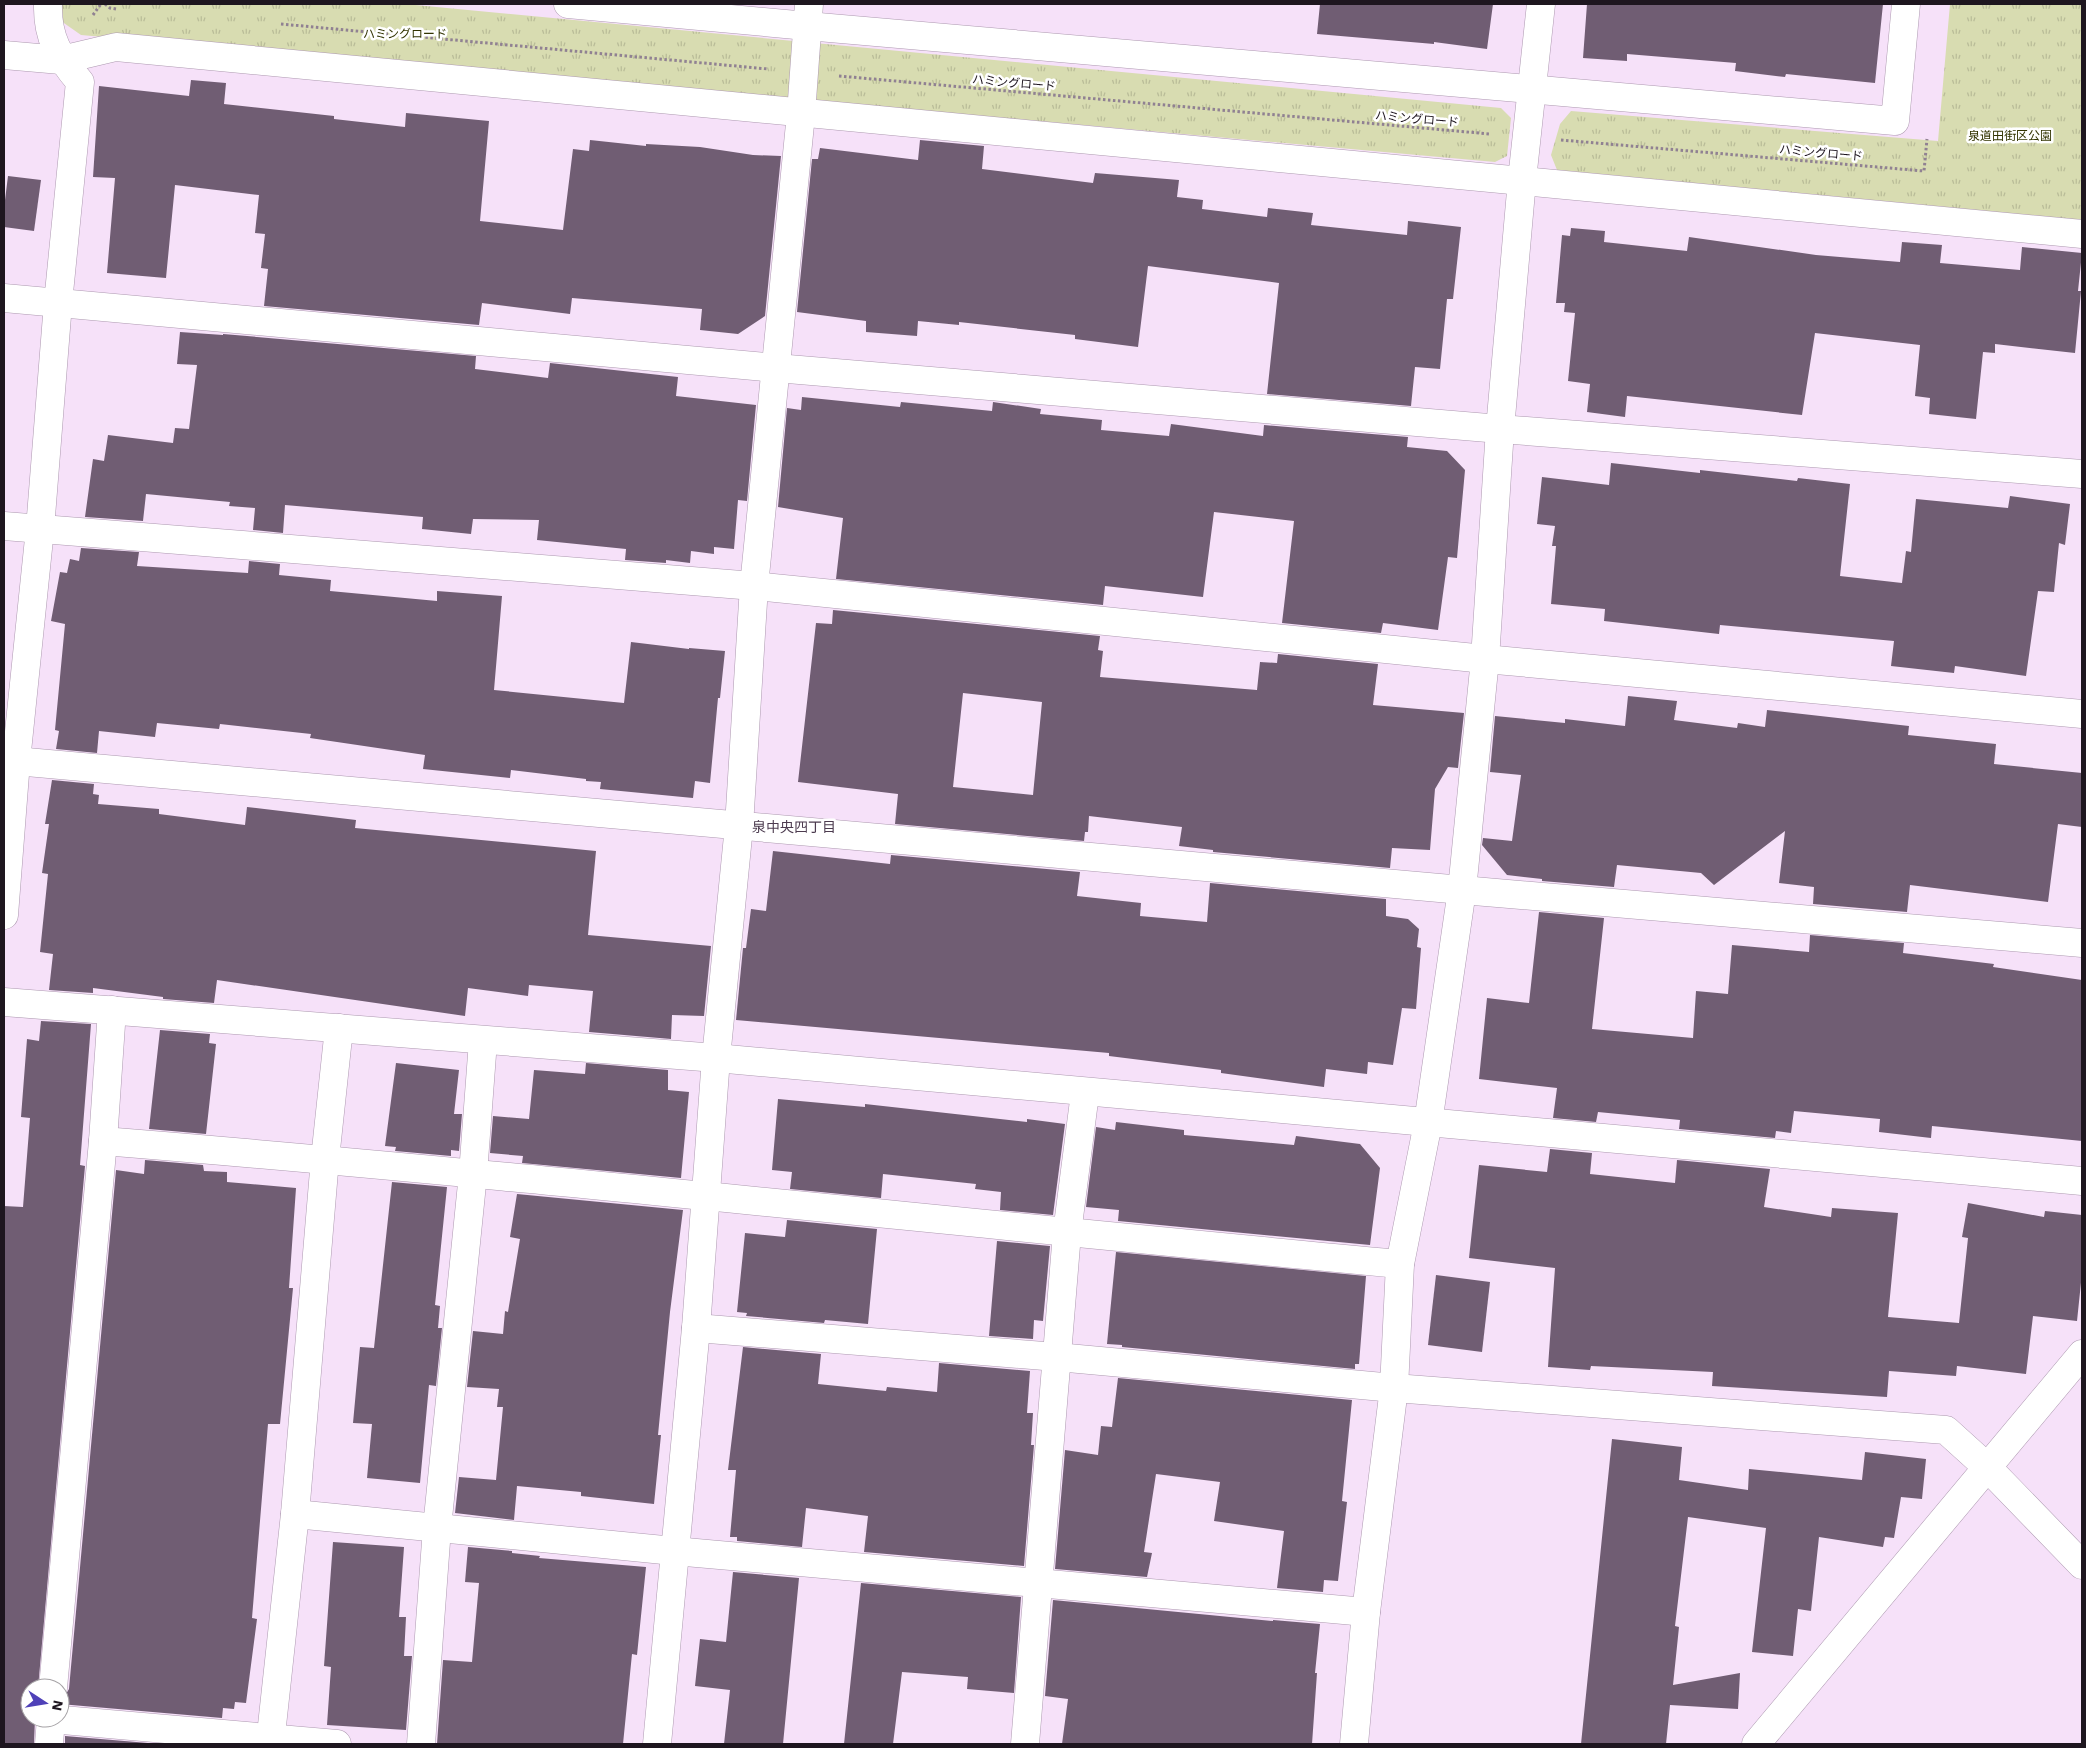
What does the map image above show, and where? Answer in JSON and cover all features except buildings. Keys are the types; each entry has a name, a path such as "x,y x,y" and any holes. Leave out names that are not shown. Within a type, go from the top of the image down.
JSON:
{"street":[{"path":"4,915 10,761 40,529 58,303 80,82 61,60 48,23 48,4"},
{"path":"568,4 808,15 1533,90 1895,120 1906,4"},
{"path":"1354,1744 1366,1612 1394,1388 1400,1264 1428,1123 1462,890 1485,658 1500,429 1522,180 1541,4"},
{"path":"657,1744 696,1328 716,1058 738,826 754,586 801,114 802,72 808,15"},
{"path":"4,55 61,60 116,47 801,114 1522,180 2082,234"},
{"path":"4,298 776,368 1500,429 2082,474"},
{"path":"4,526 754,586 1485,658 2082,714"},
{"path":"10,761 2082,943"},
{"path":"4,1002 716,1058 2082,1182"},
{"path":"55,1678 103,1141 112,1010"},
{"path":"270,1742 295,1514 325,1159 339,1028"},
{"path":"422,1744 437,1528 473,1174 484,1041"},
{"path":"1025,1744 1068,1233 1085,1093"},
{"path":"103,1141 325,1159 1400,1264"},
{"path":"696,1328 1057,1357 1394,1388 1946,1430 1988,1468 2082,1565"},
{"path":"1756,1744 2082,1354"},
{"path":"295,1514 674,1551 1366,1612"},
{"path":"65,1728 270,1742 337,1744"}],"path":[{"path":"105,4 110,8 120,9"},
{"name":"ハミングロード","path":"278,24 1924,171"}],"green space":[{"name":"ハミングロード","path":"62,4 405,4 1501,108 1511,118 1507,156 1495,162 81,35 61,21"},
{"name":"泉道田街区公園","path":"1950,4 2082,4 2082,220 1557,170 1551,155 1560,124 1571,111 1938,141"}],"district":[{"name":"泉中央四丁目","path":"794,827"}]}
